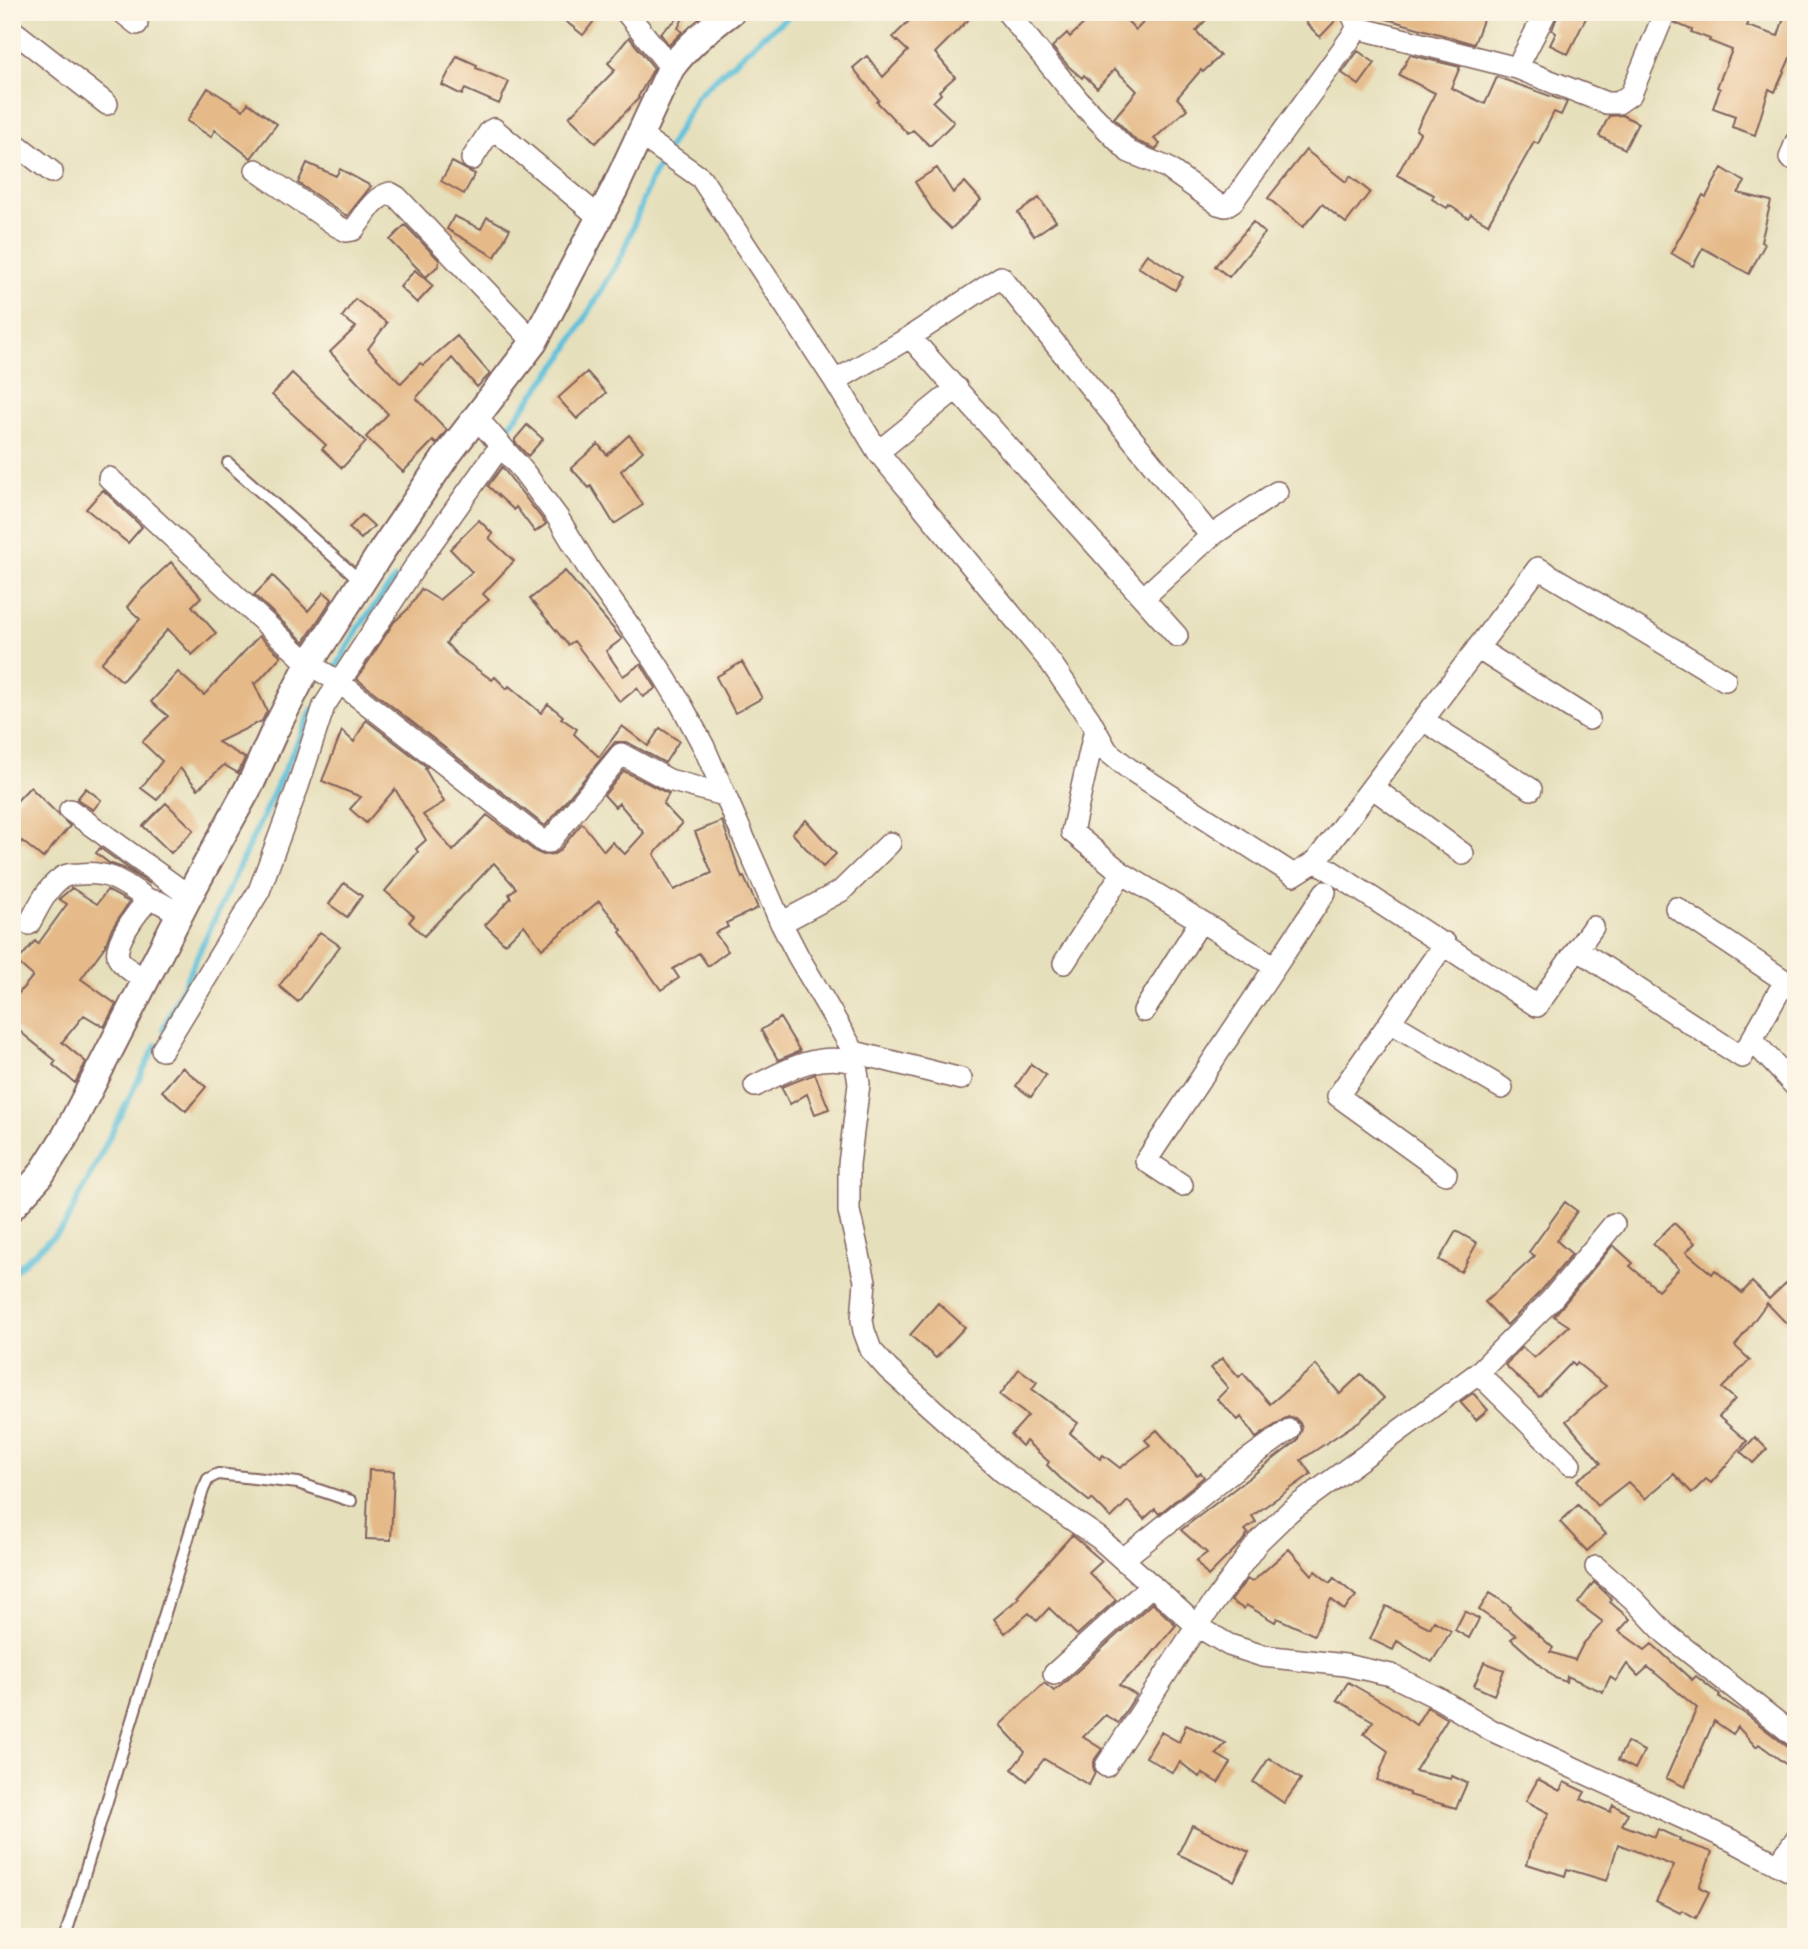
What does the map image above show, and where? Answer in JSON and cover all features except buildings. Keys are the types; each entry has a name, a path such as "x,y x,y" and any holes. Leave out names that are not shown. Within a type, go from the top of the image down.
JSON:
{"street":[{"path":"626,12 671,68"},
{"path":"12,1207 54,1156 184,905 252,781 274,732 418,562 490,433 671,68 680,55 730,12"},
{"path":"1007,12 1079,101 1115,140 1129,152 1166,167 1202,194 1225,206 1233,201 1354,20 1517,68 1606,103 1618,103 1631,94 1665,12"},
{"path":"1517,68 1546,12"},
{"path":"12,30 107,104"},
{"path":"472,159 494,128 599,217"},
{"path":"640,135 702,178 835,381 878,452 1051,663 1107,751 1128,768 1294,875 1316,861 1538,568 1725,680"},
{"path":"12,141 52,172"},
{"path":"256,170 347,231 353,230 376,200 390,193 397,197 534,342"},
{"path":"835,381 910,337 1001,277 1211,536"},
{"path":"910,337 1177,636"},
{"path":"878,452 957,388"},
{"path":"162,1050 259,891 324,706 325,674 362,582 438,468 490,433"},
{"path":"490,433 524,471 552,510 590,572 656,663 693,724 781,923 855,1057 859,1084 849,1164 849,1211 865,1281 862,1320 868,1345 888,1369 1003,1472 1099,1538 1197,1626 1229,1645 1250,1653 1281,1659 1345,1665 1391,1675 1438,1698 1491,1730 1733,1841 1787,1869 1796,1839"},
{"path":"109,478 325,674 546,843 550,842 621,754 669,780 724,795"},
{"path":"1143,598 1211,536 1277,492"},
{"path":"1477,648 1589,719"},
{"path":"1423,720 1531,789"},
{"path":"1095,729 1073,832 1122,873 1274,966"},
{"path":"1372,787 1463,854"},
{"path":"70,810 184,905"},
{"path":"781,923 841,891 890,843"},
{"path":"1316,861 1445,943 1537,1006 1592,927"},
{"path":"29,924 49,891 69,874 98,872 113,877 149,900 184,905"},
{"path":"1064,963 1122,873"},
{"path":"1182,1185 1146,1161 1325,892"},
{"path":"145,981 118,958 116,950 133,920 149,900"},
{"path":"1577,949 1742,1057 1786,981 1676,908"},
{"path":"1144,1012 1200,922"},
{"path":"1445,943 1338,1096 1446,1174"},
{"path":"1390,1022 1502,1088"},
{"path":"1752,1040 1796,1087"},
{"path":"755,1086 802,1063 855,1057 961,1079"},
{"path":"1106,1766 1197,1626 1244,1560 1273,1526 1478,1373 1551,1300 1614,1224"},
{"path":"1478,1373 1570,1464"},
{"path":"1123,1559 1240,1465 1289,1430"},
{"path":"1596,1567 1633,1599 1665,1633 1796,1737"},
{"path":"1054,1674 1152,1585"}],"lane":[{"path":"228,463 362,582"},
{"path":"65,1937 202,1490 208,1479 218,1474 298,1483 351,1502"}],"waterway":[{"path":"500,438 562,358 622,255 651,180 697,96 763,36 795,12"},
{"path":"332,675 359,627 395,579"},
{"path":"163,1029 313,709"},
{"path":"12,1273 64,1227 156,1045"}]}
